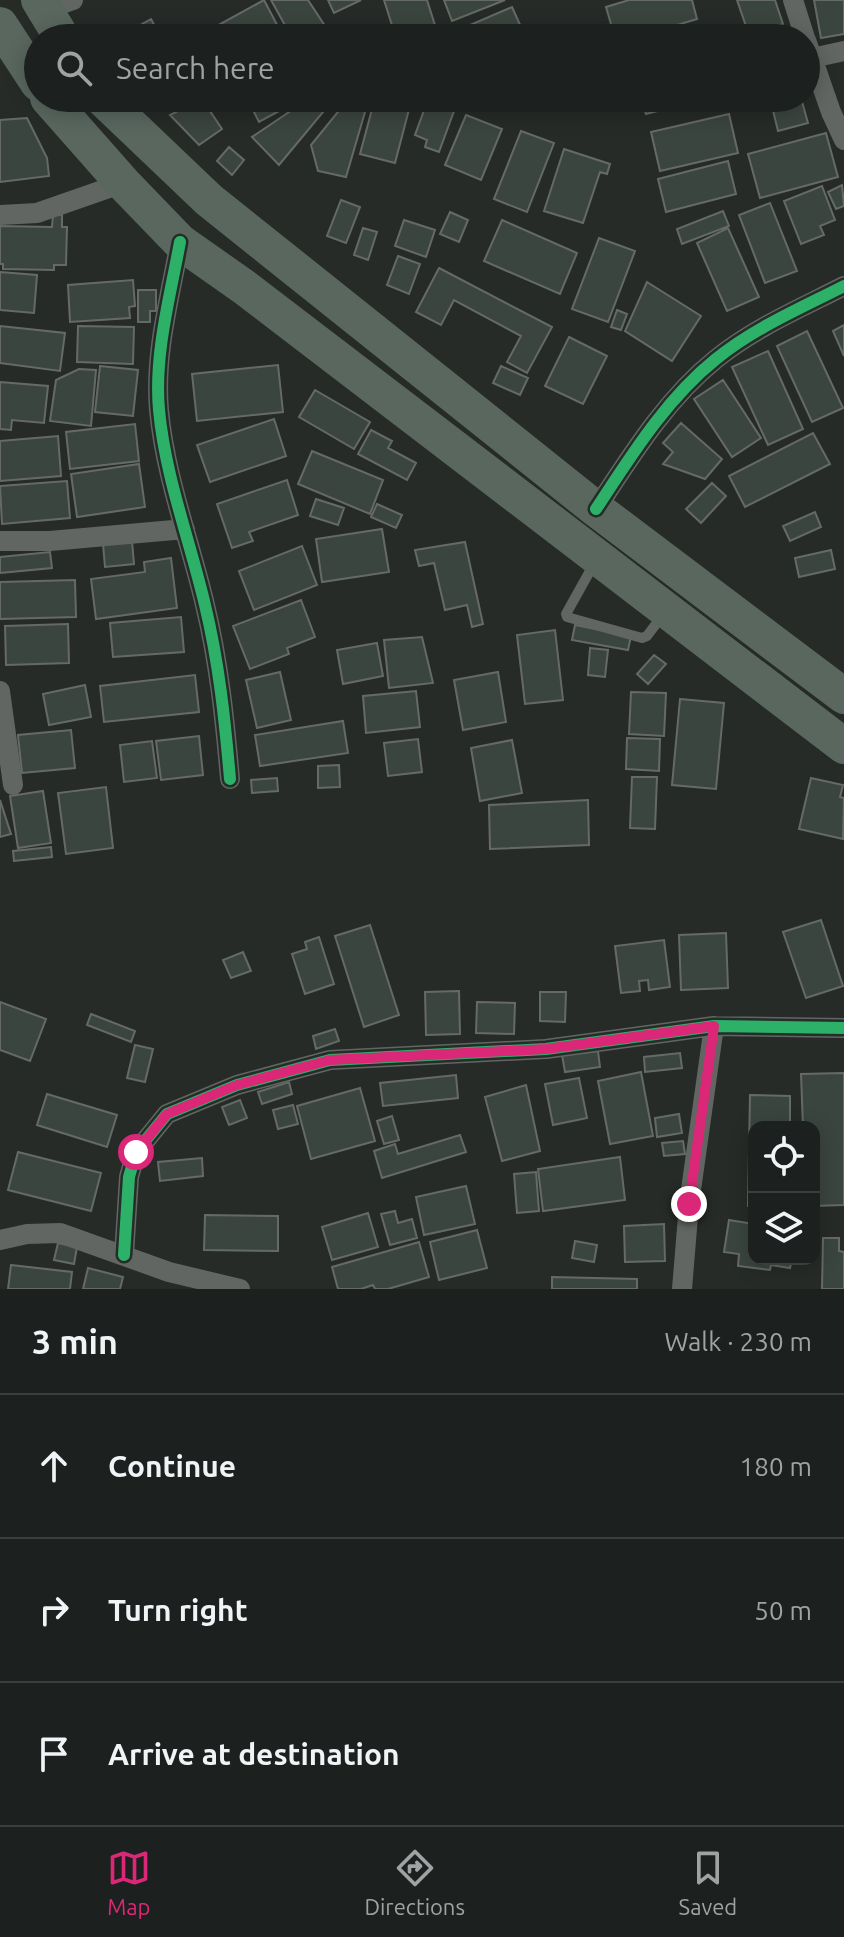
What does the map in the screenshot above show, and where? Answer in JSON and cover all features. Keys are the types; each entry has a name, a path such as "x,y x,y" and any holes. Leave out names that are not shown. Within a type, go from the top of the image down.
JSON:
{"highway":[{"path":"2,32 24,63"},
{"path":"60,112 180,242 244,287 844,746"},
{"path":"117,112 209,200 596,509 844,696"}],"street":[{"path":"793,0 801,24"},
{"path":"820,47 844,51"},
{"path":"820,80 844,140"},
{"path":"0,215 37,213 123,183"},
{"path":"180,242 159,358 159,410 167,458 206,606 222,690 230,779"},
{"path":"596,509 670,404 715,360 762,328 844,286"},
{"path":"0,541 50,541 185,529"},
{"path":"0,691 13,785"},
{"path":"124,1255 129,1177 136,1152 167,1114 237,1085 330,1060 546,1049 714,1026 844,1028"},
{"path":"682,1289 689,1204 714,1026"},
{"path":"0,1240 27,1234 60,1233 124,1255 166,1280 240,1289"}],"lane":[{"path":"597,559 567,617 642,638 647,636 666,611"}],"building":[{"path":"264,0 277,24 220,24"},
{"path":"271,0 308,0 324,24 284,24"},
{"path":"328,0 361,0 334,13"},
{"path":"384,0 427,0 435,24 392,24"},
{"path":"444,0 505,0 452,21"},
{"path":"629,0 692,0 697,19 680,24 611,24 606,7"},
{"path":"737,0 775,0 783,24 745,24"},
{"path":"814,0 844,0 844,34 821,38"},
{"path":"512,7 520,24 472,24"},
{"path":"176,112 211,112 222,129 199,145 170,115"},
{"path":"254,112 277,112 259,122"},
{"path":"289,112 323,112 279,165 252,137"},
{"path":"338,112 365,112 346,177 318,171 311,145"},
{"path":"371,112 408,112 395,163 360,154"},
{"path":"423,112 454,112 439,152 425,147 427,140 415,135"},
{"path":"773,112 805,112 808,123 778,131"},
{"path":"729,114 738,153 660,171 651,132"},
{"path":"466,115 502,129 481,180 445,165"},
{"path":"27,118 47,158 49,176 0,182 0,120"},
{"path":"521,131 554,143 527,212 494,199"},
{"path":"826,133 838,177 760,198 748,154"},
{"path":"229,147 244,160 232,175 217,161"},
{"path":"564,149 610,164 607,174 600,172 583,223 544,211"},
{"path":"728,161 736,194 666,212 658,179"},
{"path":"842,185 844,206 836,209 828,192"},
{"path":"822,186 835,220 820,226 824,235 801,244 784,201"},
{"path":"341,200 360,207 346,243 327,236"},
{"path":"770,203 797,271 765,283 739,215"},
{"path":"723,211 729,226 682,244 677,229"},
{"path":"450,212 468,220 459,242 440,234"},
{"path":"53,215 62,215 62,227 67,227 66,265 54,265 54,270 3,269 3,264 0,264 0,226 52,227"},
{"path":"404,220 435,230 426,257 395,246"},
{"path":"502,220 577,253 560,294 484,261"},
{"path":"363,228 377,232 368,260 354,255"},
{"path":"728,228 759,297 727,311 697,243"},
{"path":"599,238 635,251 608,322 572,309"},
{"path":"398,256 420,264 409,294 387,285"},
{"path":"439,268 552,327 527,373 507,362 521,336 454,300 441,325 416,312"},
{"path":"0,272 37,275 34,313 0,310"},
{"path":"133,280 135,306 129,307 130,318 70,322 68,285"},
{"path":"647,282 701,316 672,361 625,331"},
{"path":"138,290 156,290 156,311 150,311 150,322 138,322"},
{"path":"617,310 627,314 621,330 611,327"},
{"path":"844,325 844,356 833,331"},
{"path":"0,326 65,333 60,371 0,363"},
{"path":"78,326 134,327 133,364 77,362"},
{"path":"807,331 843,408 812,422 777,346"},
{"path":"569,337 607,356 583,404 545,386"},
{"path":"768,351 803,429 768,445 732,367"},
{"path":"278,365 283,412 197,421 192,374"},
{"path":"100,366 138,370 133,416 95,412"},
{"path":"501,366 528,378 520,395 493,383"},
{"path":"79,369 96,370 91,426 50,421 56,380"},
{"path":"723,380 761,438 732,457 694,399"},
{"path":"0,382 48,386 44,423 12,420 11,430 0,429"},
{"path":"315,390 370,422 354,449 299,417"},
{"path":"274,419 286,456 210,482 197,445"},
{"path":"681,423 722,459 705,479 663,464 673,452 663,443"},
{"path":"135,424 139,461 70,469 66,432"},
{"path":"371,430 392,441 388,448 416,463 407,480 358,454"},
{"path":"813,433 830,464 745,507 729,476"},
{"path":"58,436 61,476 0,481 0,441"},
{"path":"312,451 383,480 370,514 298,484"},
{"path":"139,464 145,507 77,517 71,474"},
{"path":"287,480 298,515 249,532 253,541 232,548 217,504"},
{"path":"67,481 70,518 2,524 0,486"},
{"path":"712,483 726,496 701,523 686,509"},
{"path":"316,499 344,508 338,525 310,516"},
{"path":"377,504 402,515 396,528 371,517"},
{"path":"815,512 821,527 790,541 783,526"},
{"path":"382,529 389,572 322,582 316,539"},
{"path":"132,541 134,564 105,567 103,544"},
{"path":"465,542 483,624 472,627 467,605 445,610 434,563 419,566 415,550"},
{"path":"302,546 317,585 254,610 239,571"},
{"path":"831,550 835,569 799,577 795,558"},
{"path":"50,552 52,568 0,573 0,557"},
{"path":"171,558 177,608 96,619 91,579 145,572 144,562"},
{"path":"75,580 76,617 0,619 0,582"},
{"path":"301,600 315,637 287,648 289,654 250,669 233,626"},
{"path":"181,617 184,652 113,657 110,623"},
{"path":"68,624 69,663 6,665 5,626"},
{"path":"575,625 631,636 628,650 572,640"},
{"path":"555,630 563,700 525,704 517,635"},
{"path":"422,637 433,683 389,688 384,640"},
{"path":"377,643 383,676 343,684 337,650"},
{"path":"590,648 608,650 605,677 588,675"},
{"path":"654,655 666,664 648,684 637,674"},
{"path":"280,672 291,720 257,728 246,680"},
{"path":"498,672 506,722 463,730 454,680"},
{"path":"195,675 199,712 104,722 100,686"},
{"path":"85,685 91,717 49,725 43,694"},
{"path":"416,691 420,727 366,733 363,696"},
{"path":"631,692 666,693 664,736 629,734"},
{"path":"680,699 724,703 716,789 672,785"},
{"path":"343,721 348,753 260,766 255,735"},
{"path":"71,730 75,768 22,773 18,735"},
{"path":"199,736 203,775 161,780 156,741"},
{"path":"627,738 660,739 659,771 626,769"},
{"path":"418,739 422,772 388,776 384,743"},
{"path":"512,740 522,793 480,801 471,748"},
{"path":"152,741 157,778 124,782 120,745"},
{"path":"339,765 340,787 318,788 318,766"},
{"path":"632,777 657,777 655,829 630,828"},
{"path":"277,778 278,791 252,793 251,780"},
{"path":"811,778 843,785 840,797 844,798 843,839 799,829"},
{"path":"106,787 113,848 66,854 58,793"},
{"path":"43,791 51,843 18,848 10,796"},
{"path":"0,800 11,834 0,837"},
{"path":"588,800 589,845 490,849 489,805"},
{"path":"51,847 52,857 14,861 13,851"},
{"path":"821,920 843,986 806,998 783,932"},
{"path":"370,925 399,1015 364,1027 335,936"},
{"path":"726,933 728,988 681,990 679,935"},
{"path":"319,937 334,984 305,994 292,954 307,949 305,942"},
{"path":"664,940 670,987 649,990 648,980 639,981 640,991 621,993 615,946"},
{"path":"243,952 251,971 231,978 223,960"},
{"path":"459,991 460,1034 426,1035 425,992"},
{"path":"540,992 566,992 565,1022 540,1021"},
{"path":"0,1002 46,1019 30,1061 0,1050"},
{"path":"477,1002 515,1003 514,1034 476,1033"},
{"path":"91,1014 135,1031 131,1042 87,1025"},
{"path":"335,1029 339,1041 316,1049 313,1036"},
{"path":"135,1045 153,1049 145,1082 127,1078"},
{"path":"598,1051 600,1067 565,1072 562,1055"},
{"path":"680,1053 682,1068 645,1072 644,1057"},
{"path":"641,1072 653,1136 610,1144 598,1081"},
{"path":"844,1073 844,1205 820,1206 820,1121 803,1121 801,1074"},
{"path":"456,1075 458,1098 383,1106 380,1083"},
{"path":"579,1078 587,1118 553,1125 545,1084"},
{"path":"289,1082 292,1094 262,1104 258,1092"},
{"path":"526,1085 540,1151 502,1161 485,1097"},
{"path":"360,1088 375,1141 311,1159 297,1106"},
{"path":"47,1094 117,1115 107,1147 37,1125"},
{"path":"750,1095 790,1096 790,1121 750,1121"},
{"path":"240,1100 247,1118 229,1125 222,1107"},
{"path":"293,1105 298,1124 278,1129 273,1110"},
{"path":"679,1114 682,1133 657,1137 655,1118"},
{"path":"392,1116 399,1140 384,1144 377,1121"},
{"path":"460,1135 466,1152 382,1178 374,1151 395,1144 398,1154"},
{"path":"683,1141 685,1154 664,1156 662,1143"},
{"path":"18,1152 101,1173 91,1211 8,1190"},
{"path":"620,1157 625,1200 543,1211 538,1169"},
{"path":"202,1158 203,1176 160,1181 158,1162"},
{"path":"536,1172 539,1211 517,1213 514,1174"},
{"path":"466,1186 475,1224 424,1235 416,1197"},
{"path":"395,1211 398,1223 412,1219 417,1238 390,1245 381,1214"},
{"path":"368,1213 378,1247 332,1260 322,1227"},
{"path":"205,1215 278,1216 278,1251 204,1250"},
{"path":"729,1220 748,1223 748,1265 771,1265 770,1270 738,1266 739,1254 724,1252"},
{"path":"664,1224 665,1261 625,1262 624,1226"},
{"path":"477,1230 487,1268 439,1280 430,1242"},
{"path":"823,1238 839,1238 839,1251 844,1252 844,1289 822,1289"},
{"path":"575,1241 597,1245 594,1262 572,1258"},
{"path":"419,1242 429,1277 388,1289 375,1289 373,1285 361,1289 338,1289 332,1267"},
{"path":"58,1243 77,1247 74,1264 54,1260"},
{"path":"11,1265 72,1272 70,1289 8,1289"},
{"path":"88,1268 123,1277 120,1289 83,1289"},
{"path":"552,1277 637,1279 637,1289 552,1289"}],"cycle path":[{"path":"180,242 161,347 159,410 172,484 210,627 224,714 230,779"},
{"path":"596,509 650,429 698,375 746,338 844,286"},
{"path":"124,1255 129,1177 136,1152 167,1114 237,1085 330,1060 546,1049 714,1026 844,1028"}],"route":[{"path":"136,1152 167,1114 237,1085 330,1060 546,1049 714,1026 689,1204"}]}
